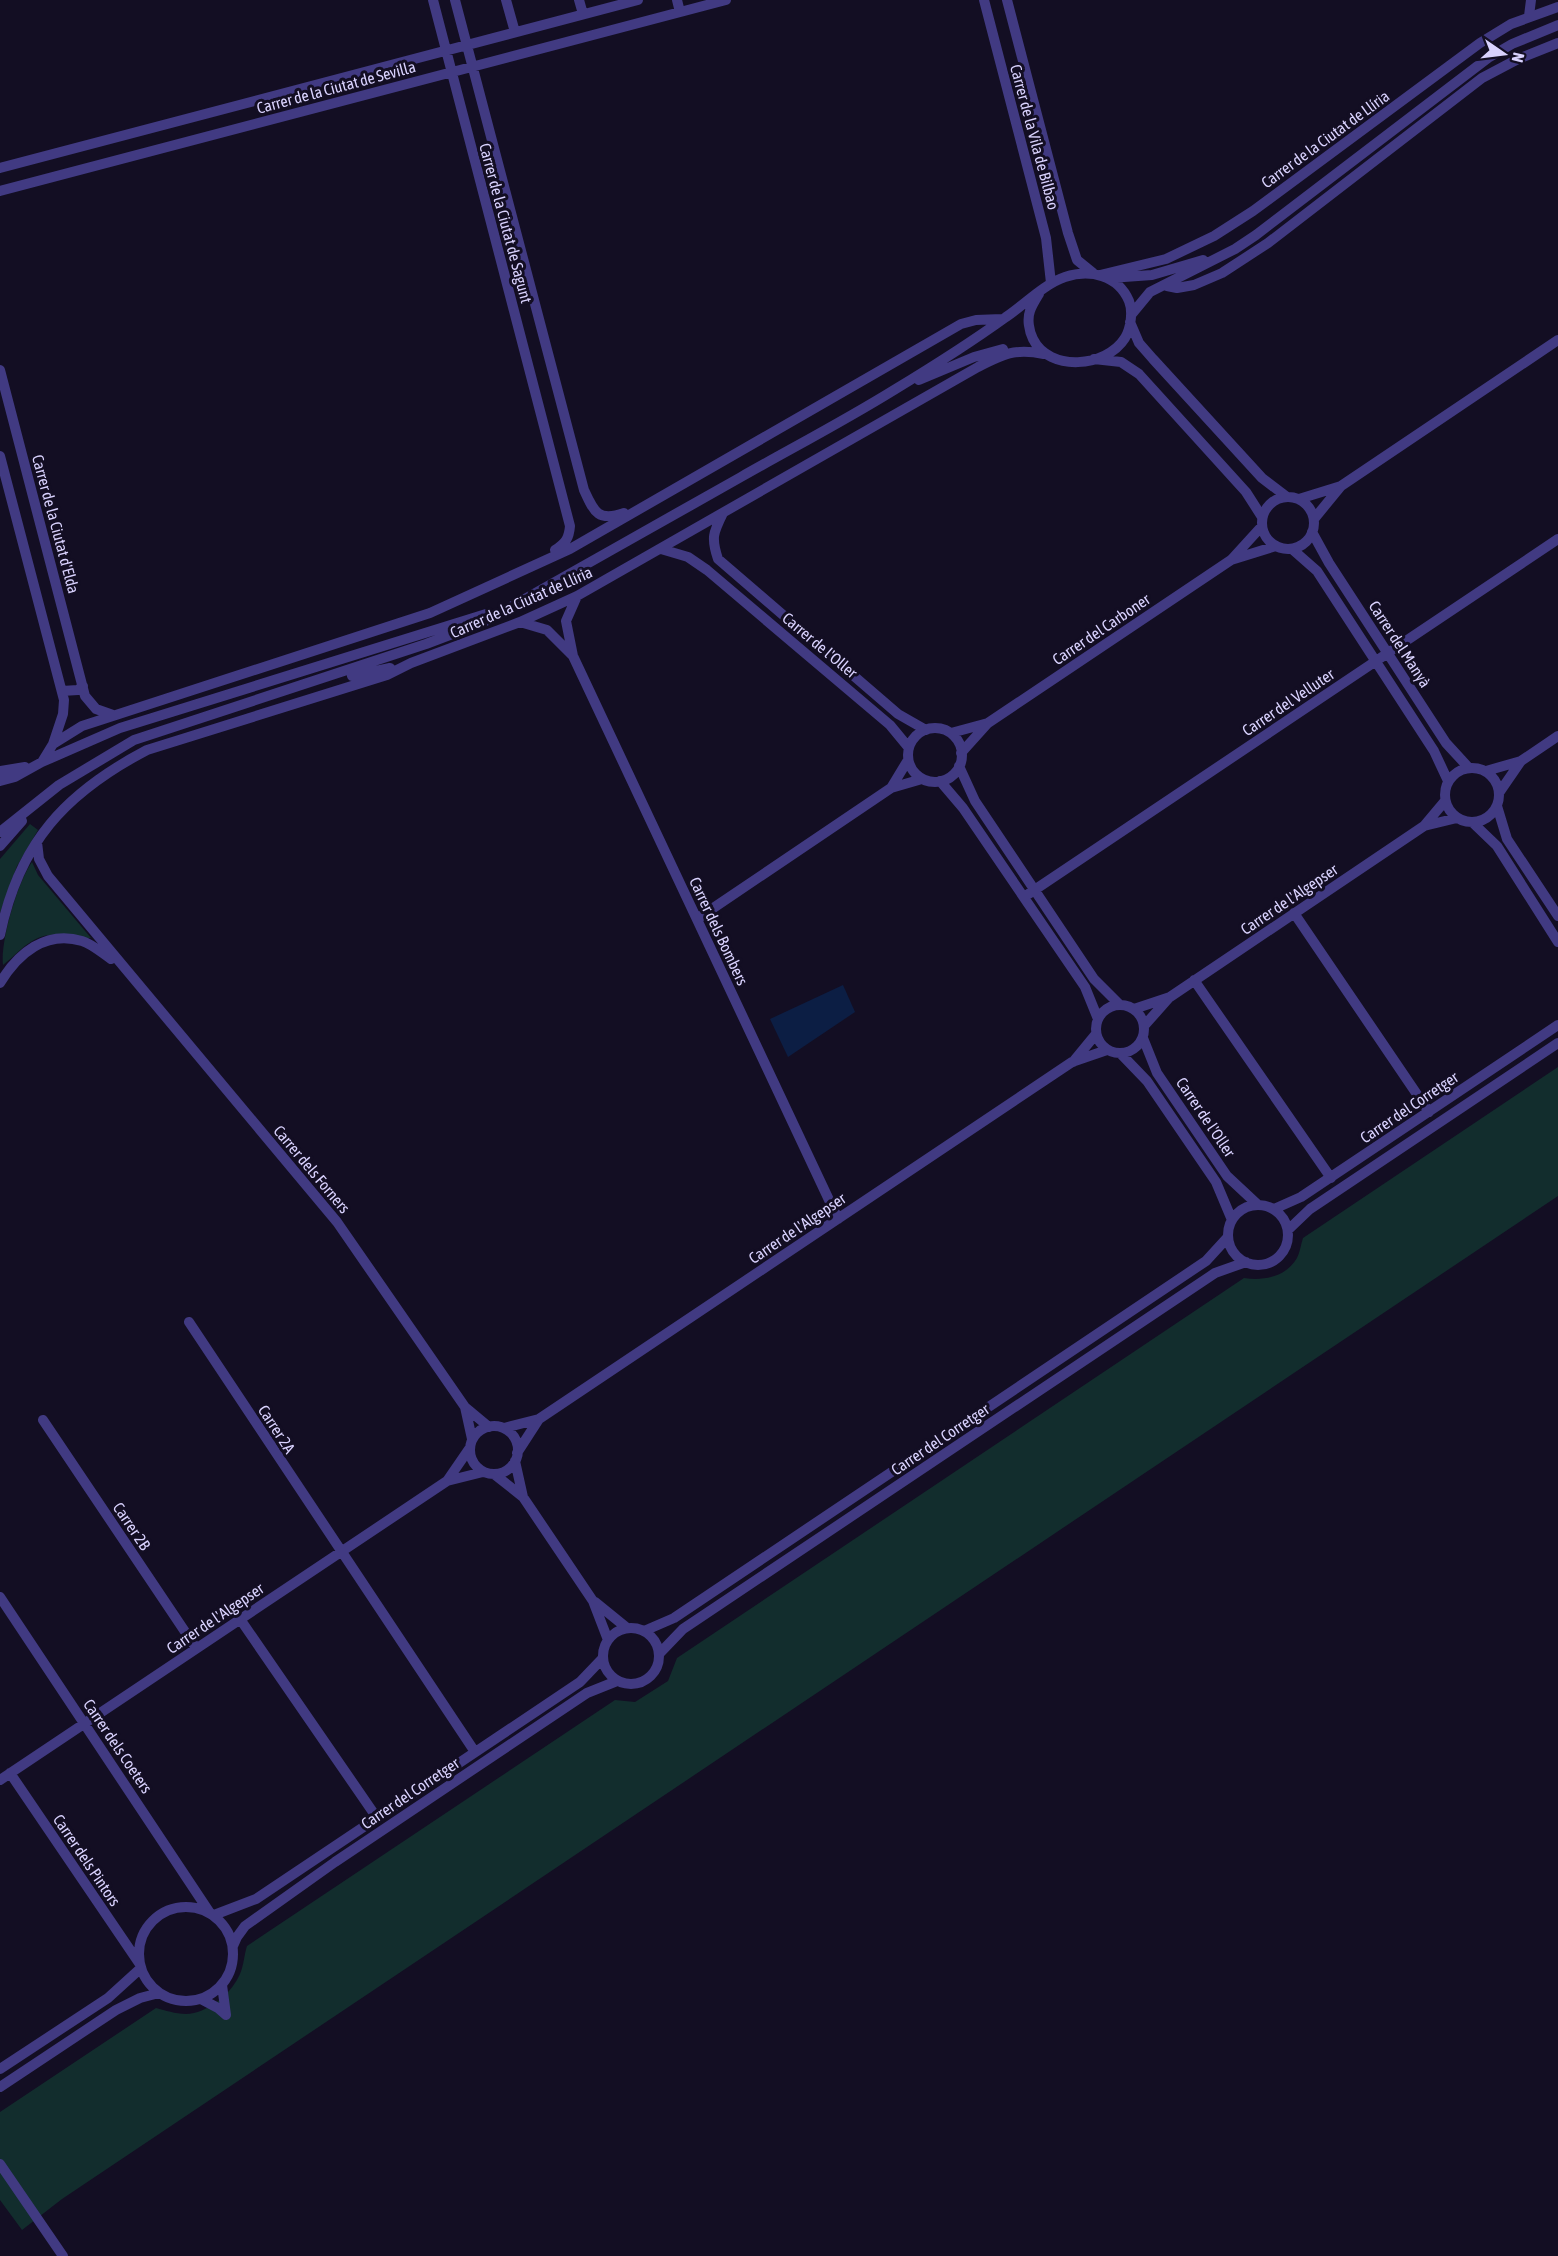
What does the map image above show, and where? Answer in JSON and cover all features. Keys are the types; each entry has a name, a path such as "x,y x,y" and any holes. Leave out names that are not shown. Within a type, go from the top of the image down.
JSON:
{"street":[{"name":"Carrer de la Ciutat de Sagunt","path":"433,0 570,526 565,544 528,569"},
{"name":"Carrer de la Ciutat de Sagunt","path":"455,0 584,490 592,507 600,515 612,517 638,509"},
{"path":"507,0 515,32"},
{"path":"579,0 583,14"},
{"name":"Carrer de la Ciutat de Sevilla","path":"0,168 638,0"},
{"path":"677,0 680,12"},
{"name":"Carrer de la Ciutat de Sevilla","path":"0,192 726,0"},
{"name":"Carrer de la Vila de Bilbao","path":"984,0 1046,238 1051,283"},
{"name":"Carrer de la Vila de Bilbao","path":"1007,0 1077,260 1101,276"},
{"path":"1529,16 1531,0"},
{"name":"Carrer de la Ciutat de Llíria","path":"1101,276 1166,259 1214,236 1252,211 1480,43 1511,24 1558,7"},
{"name":"Carrer de la Ciutat de Llíria","path":"1039,294 1029,313 1030,332 1041,351 1050,358 1070,363 1094,359 1114,349 1125,338 1131,319 1150,292 1235,249 1257,235 1488,58 1512,44 1558,25"},
{"path":"1164,286 1177,288 1194,285 1222,273 1268,243 1482,78 1518,59 1558,43"},
{"name":"Carrer de la Ciutat de Llíria","path":"0,832 59,785 134,740 426,644 484,622 894,390 1005,318 1051,283 1067,276 1152,275 1235,249"},
{"path":"1101,276 1122,288 1130,303 1131,319 1139,343 1153,359 1262,478 1287,497 1299,499 1341,486 1558,340"},
{"name":"Carrer de la Ciutat de Llíria","path":"42,762 53,744 82,726 430,613 528,569 570,549 961,324 976,320 1005,318"},
{"name":"Carrer de la Ciutat de Llíria","path":"894,390 974,357 1015,346 1041,351"},
{"name":"Carrer de la Ciutat de Llíria","path":"0,936 7,902 19,871 37,842 70,800 117,766 147,750 387,675 411,663 520,622 577,596 949,382 1005,353 1025,350 1041,351"},
{"path":"1094,359 1121,362 1138,374 1246,492 1262,522 1264,534 1276,546 1292,549 1301,546 1312,532 1314,519 1311,511 1299,499"},
{"name":"Carrer de la Ciutat d'Elda","path":"0,370 85,696 96,709 114,715"},
{"path":"551,453 572,448"},
{"path":"0,456 64,700 63,714 53,744"},
{"path":"1314,519 1341,486"},
{"path":"1262,522 1271,503 1287,497"},
{"path":"707,570 718,559 713,545 713,532 723,513"},
{"name":"Carrer del Carboner","path":"1231,560 1262,522"},
{"name":"Carrer del Manyà","path":"1312,532 1329,563 1446,743 1469,768"},
{"name":"Carrer del Velluter","path":"1035,890 1558,539"},
{"name":"Carrer del Carboner","path":"962,753 988,723 1231,560 1276,546"},
{"name":"Carrer de l'Oller","path":"660,549 688,557 707,570 890,725 909,748"},
{"name":"Carrer del Manyà","path":"1292,549 1317,571 1434,751 1448,781"},
{"name":"Carrer de l'Oller","path":"718,559 898,714 926,730"},
{"name":"Carrer dels Bombers","path":"577,596 566,621 573,656 838,1219"},
{"name":"Carrer de la Ciutat de Llíria","path":"0,781 15,777 42,762 120,728 479,616 526,599"},
{"name":"Carrer dels Bombers","path":"520,622 548,630 573,656"},
{"path":"250,703 411,663"},
{"path":"62,691 78,690 83,686"},
{"name":"Carrer del Carboner","path":"951,733 988,723"},
{"path":"943,729 951,733 962,753 959,766 954,773 940,781 922,778 916,774 909,760 909,748 918,734 926,730 943,729"},
{"path":"1457,818 1448,808 1444,794 1448,781 1461,770 1469,768 1486,771 1521,761 1558,736"},
{"path":"891,788 909,760"},
{"path":"1499,793 1521,761"},
{"path":"0,771 42,762"},
{"path":"959,766 975,801 1094,979 1120,1005 1134,1009 1170,997"},
{"path":"1486,771 1497,784 1499,793 1497,806 1507,839 1558,916"},
{"path":"697,919 891,788 922,778"},
{"path":"940,781 963,808 1085,987 1098,1019 1096,1034 1098,1040 1107,1050 1121,1054 1134,1049 1143,1038 1144,1026 1134,1009"},
{"path":"0,846 40,801"},
{"path":"1424,826 1445,801"},
{"path":"1472,822 1487,818 1497,806"},
{"path":"1424,826 1457,818 1472,822 1497,846 1558,942"},
{"name":"Carrer de l'Algepser","path":"1170,997 1424,826"},
{"name":"Carrer dels Forners","path":"37,842 39,859 48,876 119,964 337,1222 465,1407 489,1426"},
{"path":"1024,897 1035,890"},
{"path":"1294,913 1429,1112"},
{"name":"Carrer dels Forners","path":"0,983 6,972 25,951 37,943 52,939 84,942 119,964"},
{"path":"1194,980 1331,1178"},
{"path":"1144,1026 1170,997"},
{"path":"1098,1019 1107,1009 1120,1005"},
{"name":"Carrer del Corretger","path":"1274,1209 1302,1197 1558,1025"},
{"path":"1072,1062 1096,1034"},
{"name":"Carrer de l'Oller","path":"1143,1038 1157,1073 1227,1176 1257,1204"},
{"name":"Carrer del Corretger","path":"1288,1230 1310,1209 1558,1042"},
{"path":"1072,1062 1107,1050"},
{"name":"Carrer de l'Oller","path":"1121,1054 1147,1081 1216,1182 1232,1220"},
{"name":"Carrer de l'Algepser","path":"539,1419 1072,1062"},
{"path":"1257,1204 1274,1209 1281,1215 1288,1230 1286,1246 1276,1259 1262,1264 1246,1262 1234,1252 1228,1237 1232,1220 1238,1212 1257,1204"},
{"name":"Carrer del Corretger","path":"644,1631 674,1618 1206,1261 1228,1237"},
{"name":"Carrer del Corretger","path":"659,1654 682,1629 1215,1273 1246,1262"},
{"name":"Carrer 2A","path":"189,1322 340,1552 476,1752"},
{"name":"Carrer dels Forners","path":"465,1407 471,1444"},
{"path":"447,1481 479,1431 489,1426 504,1428 539,1419"},
{"path":"447,1481 510,1468 539,1419"},
{"name":"Carrer 2B","path":"43,1420 196,1648"},
{"path":"504,1428 512,1434 516,1443 516,1457 524,1497 593,1601 608,1640"},
{"path":"471,1444 473,1462 524,1497"},
{"name":"Carrer de l'Algepser","path":"0,1780 447,1481"},
{"name":"Carrer dels Coeters","path":"0,1597 212,1914"},
{"path":"593,1601 627,1628 644,1631 654,1641 659,1654 655,1671 641,1683 629,1685 617,1681 607,1672 602,1659 608,1640 616,1632 627,1628"},
{"path":"240,1619 377,1818"},
{"name":"Carrer del Corretger","path":"212,1914 256,1899 580,1682 602,1659"},
{"name":"Carrer del Corretger","path":"233,1946 245,1926 326,1868 587,1693 617,1681"},
{"name":"Carrer dels Pintors","path":"10,1773 140,1966"},
{"path":"180,1906 196,1907 212,1914 229,1934 233,1946 231,1966 222,1985 212,1994 201,1999 179,2000 159,1993 145,1977 140,1966 139,1948 143,1933 152,1920 165,1911 180,1906"},
{"path":"0,2069 108,1998 140,1966"},
{"path":"201,1999 226,2015 222,1985"},
{"path":"0,2087 116,2010 140,1998 159,1993"},
{"path":"0,2164 63,2256"}],"green space":[{"path":"30,824 38,830 17,866 0,913 0,859"},
{"path":"32,862 38,875 91,938 42,936 28,944 3,965 4,942 11,912 21,883"},
{"path":"1558,1067 1558,1196 62,2199 22,2230 0,2200 0,2112 156,2008 189,2014 201,2011 215,2003 237,1981 247,1946 615,1700 635,1702 668,1681 677,1658 1244,1278 1267,1278 1287,1270 1297,1258 1303,1238"}],"water":[{"path":"843,985 855,1012 788,1057 770,1019"}]}
